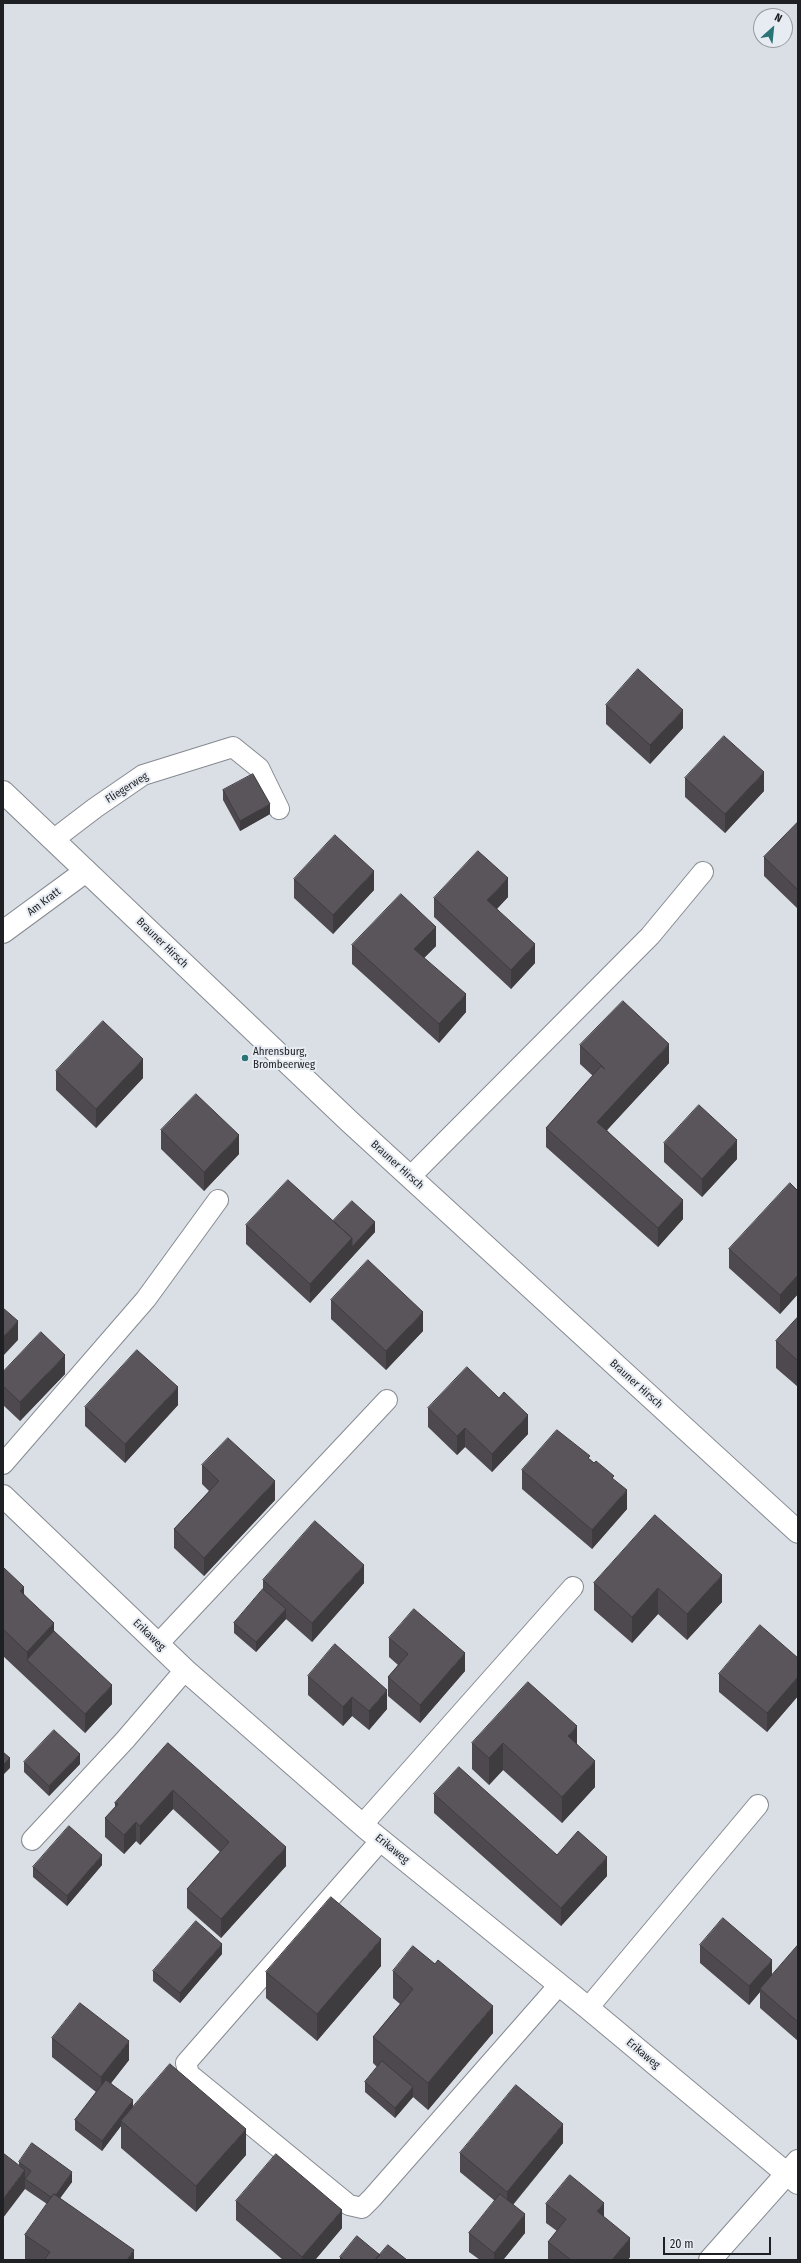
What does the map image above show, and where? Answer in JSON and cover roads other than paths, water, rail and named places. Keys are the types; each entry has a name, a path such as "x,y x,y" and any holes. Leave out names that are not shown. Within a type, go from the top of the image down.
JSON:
{"street":[{"name":"Brauner Hirsch","path":"3,792 410,1177 798,1532"},
{"name":"Am Kratt","path":"3,932 86,871"},
{"name":"Erikaweg","path":"3,1496 185,1670 362,1824 559,1985 794,2173"},
{"path":"710,2260 794,2173"}],"lane":[{"name":"Fliegerweg","path":"53,840 95,808 143,775 233,747 259,768 279,809"},
{"path":"410,1177 650,936 703,872"},
{"path":"3,1464 146,1299 218,1200"},
{"path":"158,1644 387,1400"},
{"path":"362,1824 573,1587"},
{"path":"32,1840 125,1740 185,1670"},
{"path":"588,2008 758,1805"},
{"path":"381,1840 193,2053 186,2063 189,2074 349,2205 362,2208 376,2194 559,1985"}],"place":[{"name":"Ahrensburg, Brombeerweg","path":"245,1058"}]}
